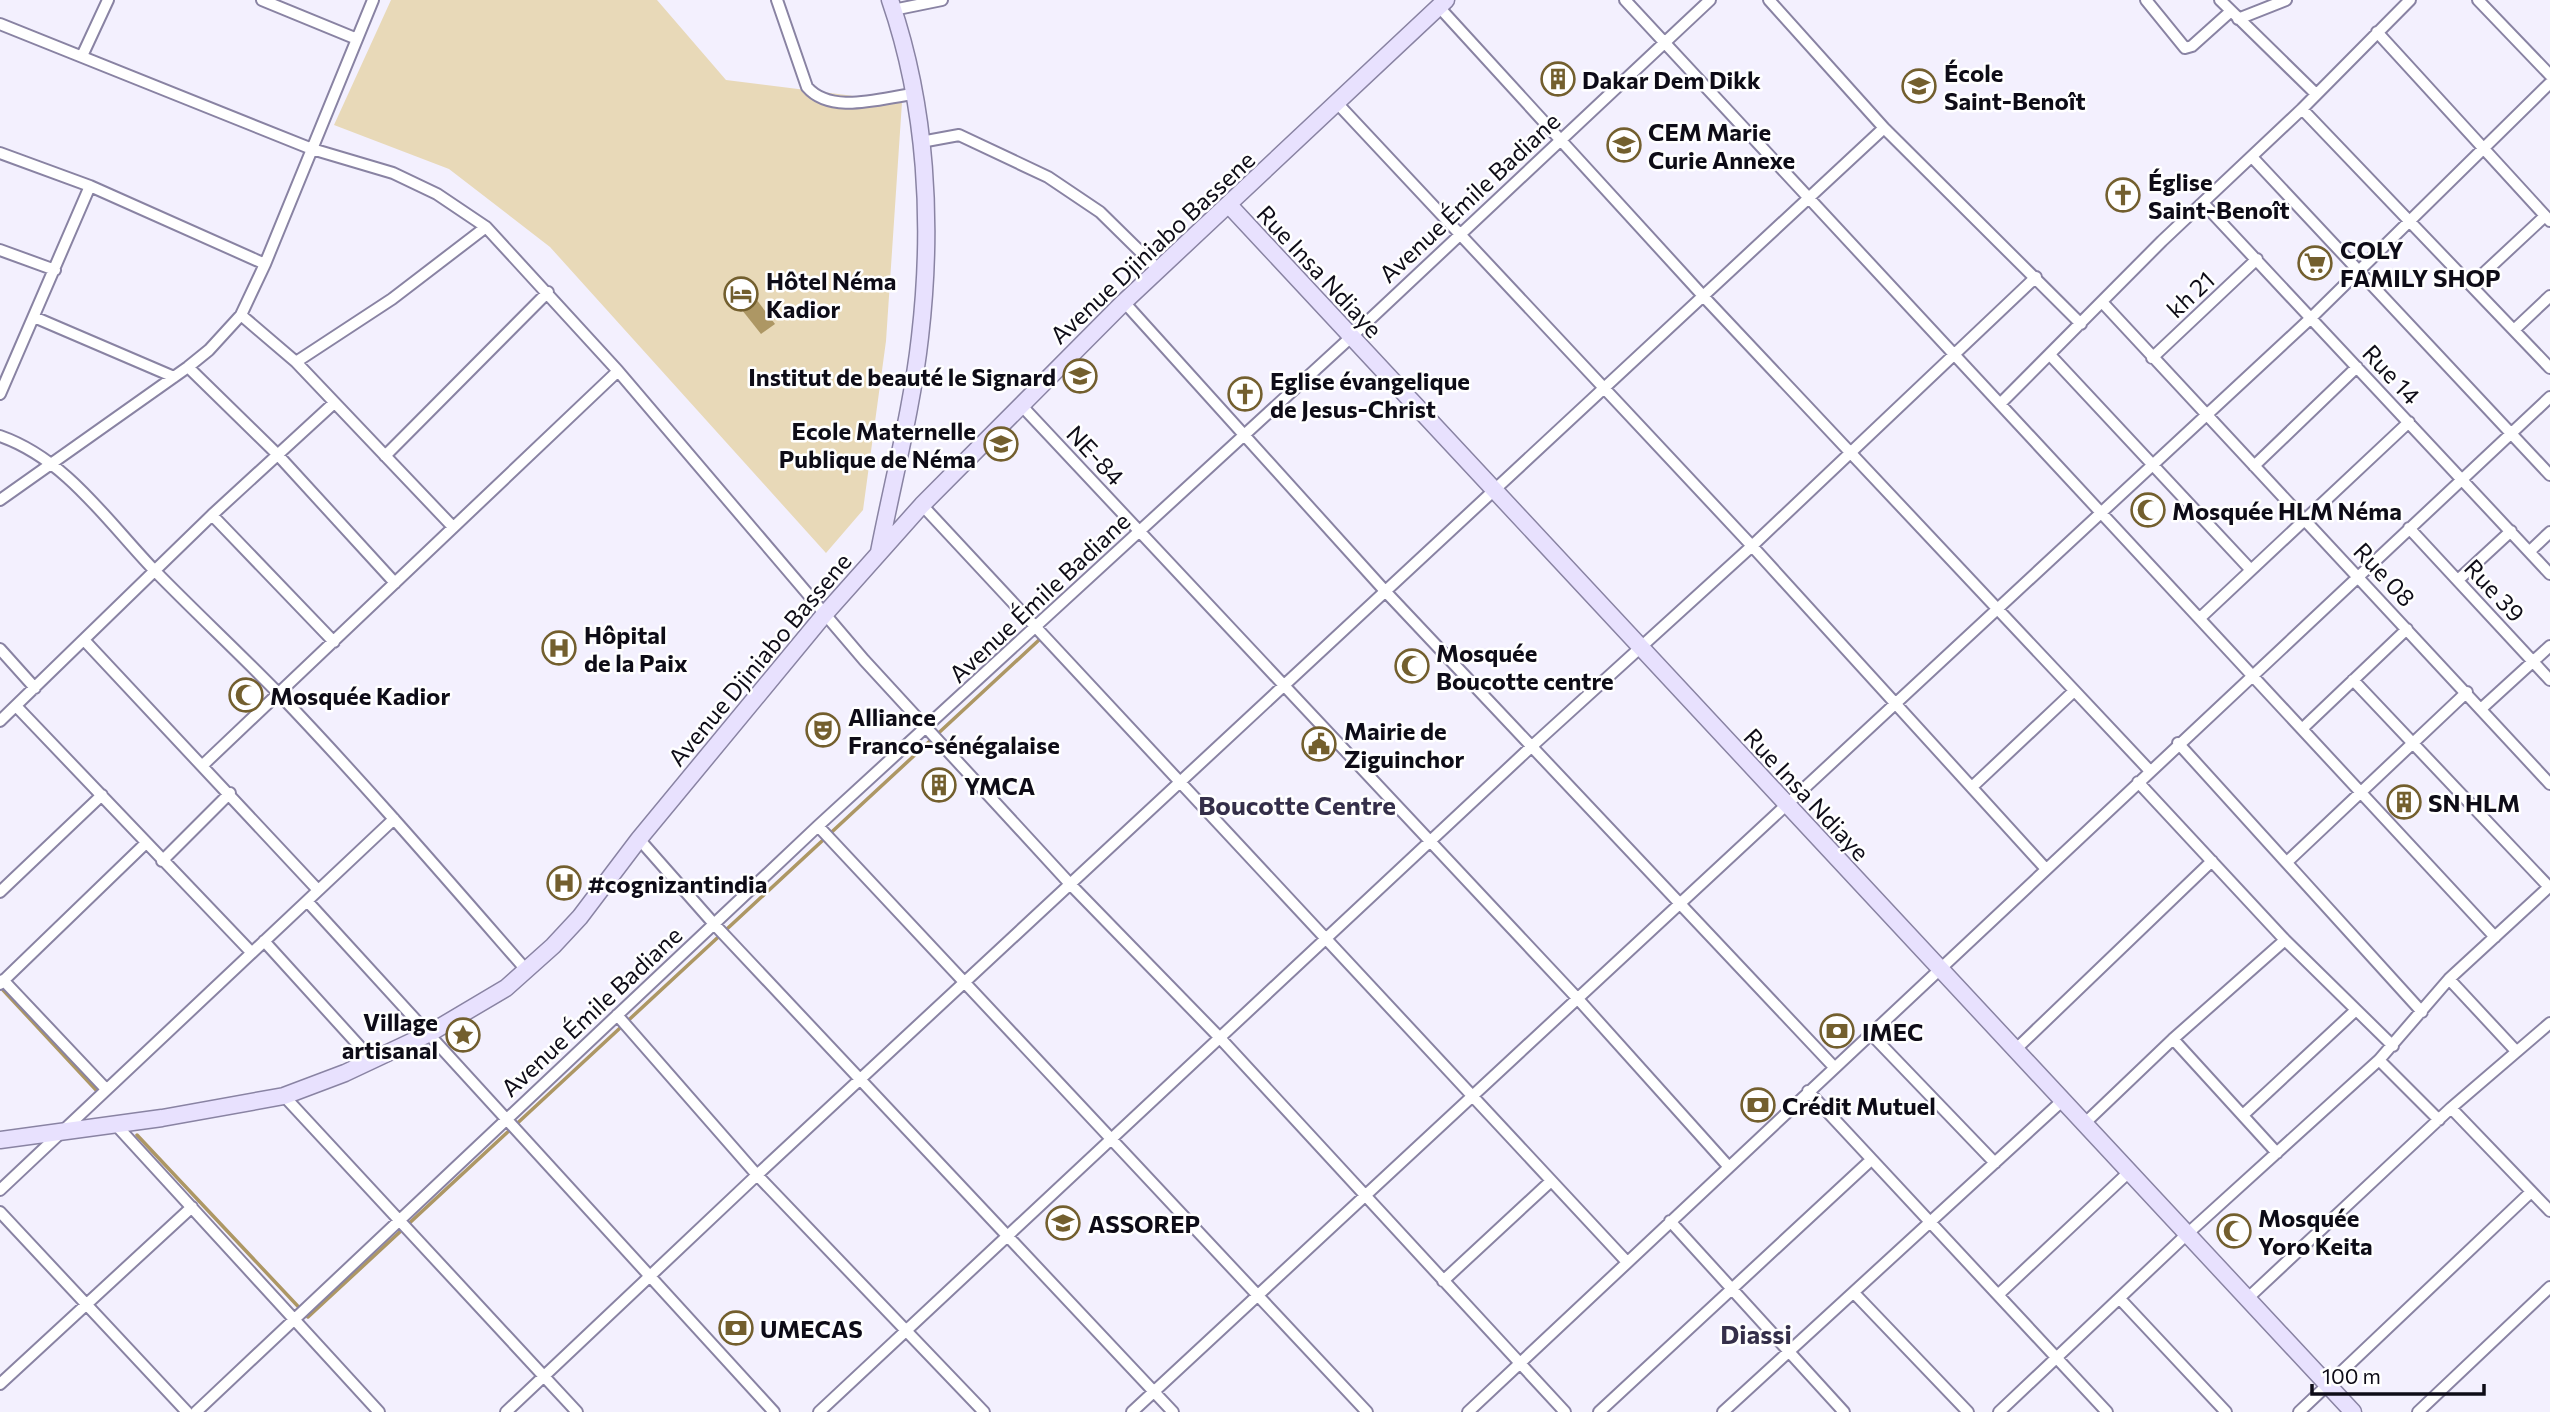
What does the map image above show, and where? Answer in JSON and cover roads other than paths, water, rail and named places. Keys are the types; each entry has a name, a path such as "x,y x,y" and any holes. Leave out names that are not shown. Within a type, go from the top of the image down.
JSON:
{"main road":[{"name":"Avenue Djiniabo Bassene","path":"0,1140 59,1134 284,1096 430,1033 488,1000 527,971 580,917 639,839 824,615 922,505 1124,302 1443,3"},
{"path":"879,552 920,337 927,232 921,142 914,94 891,5"},
{"name":"Rue Insa Ndiaye","path":"1229,205 1938,970 2353,1412"}],"street":[{"path":"82,57 108,0"},
{"path":"262,0 357,39"},
{"path":"0,500 188,367 209,350 241,314 265,264 373,0"},
{"path":"777,0 807,87 815,97 828,102 845,102 914,94"},
{"path":"891,5 942,0"},
{"path":"1625,0 2495,937"},
{"name":"Avenue Émile Badiane","path":"196,1412 818,826 1140,533 1710,0"},
{"path":"1769,0 1884,128 2081,324"},
{"path":"2146,0 2185,48 2192,46 2234,15 2286,0"},
{"path":"2220,0 2316,94"},
{"path":"2000,404 2410,0"},
{"path":"2479,0 2550,75"},
{"path":"1443,3 1704,297 1853,452 2150,771"},
{"path":"0,25 312,149 393,173 445,198 486,227 618,371 824,615 1071,886 1220,1038 1565,1412"},
{"path":"2377,32 2548,219 2471,285"},
{"path":"1132,1412 1367,1197 1680,903 1788,807 2311,318 2485,150 2550,83"},
{"path":"1337,103 1602,389 1752,546 2046,869"},
{"path":"2302,109 2550,368"},
{"path":"506,1412 757,1175 862,1081 1884,128"},
{"path":"921,142 959,135 1048,177 1100,212 1159,270"},
{"path":"0,153 90,186 265,264"},
{"path":"2252,157 2550,474"},
{"path":"0,394 90,186"},
{"name":"Rue 14","path":"2203,203 2550,574"},
{"path":"296,362 392,299 486,227"},
{"path":"0,250 55,270"},
{"name":"kh 21","path":"2152,358 2257,260"},
{"path":"818,1412 1531,747 1853,452 2036,277"},
{"path":"385,456 548,292"},
{"path":"2514,330 2550,296"},
{"path":"1124,302 1385,591 1834,1067"},
{"name":"Rue 08","path":"2102,302 2550,784"},
{"path":"241,314 296,362 453,527"},
{"path":"34,317 174,377"},
{"path":"2051,356 2250,569"},
{"path":"188,367 277,454 395,583"},
{"path":"2254,466 2357,367"},
{"path":"203,765 618,371"},
{"path":"1468,1412 2178,743 2550,397"},
{"path":"0,721 212,515 334,403"},
{"name":"NE-84","path":"1021,405 1283,688 1578,999 1728,1166"},
{"path":"2200,618 2409,422"},
{"path":"0,436 26,445 52,463 278,693 394,819 527,971"},
{"path":"922,505 1329,938 1627,1262"},
{"path":"212,515 334,642"},
{"name":"Rue 39","path":"2409,528 2550,680"},
{"path":"2458,580 2511,531"},
{"path":"2529,551 2550,532"},
{"path":"2303,728 2407,629"},
{"path":"84,640 318,890"},
{"path":"2482,708 2550,646"},
{"path":"0,649 35,688"},
{"path":"1999,1412 2186,1235 2379,1060 2449,979 2549,886 2353,681"},
{"path":"1972,787 2074,691"},
{"path":"2287,862 2467,692"},
{"path":"16,705 251,952"},
{"path":"2178,743 2422,1012"},
{"path":"2138,782 2285,940 2393,1046"},
{"path":"162,861 230,793"},
{"path":"0,891 102,795"},
{"path":"0,1189 394,819"},
{"path":"818,826 964,985 1367,1412"},
{"path":"639,839 714,924 1173,1412"},
{"path":"106,1089 2,982 146,843"},
{"path":"2014,1051 2212,861"},
{"path":"307,901 774,1412"},
{"path":"2084,1124 2173,1039 2285,940"},
{"path":"264,941 372,1060"},
{"path":"2449,979 2516,1051"},
{"path":"2243,1115 2356,1010"},
{"path":"617,1015 757,1175 984,1412"},
{"path":"2248,1298 2451,1108 2550,1023"},
{"path":"1870,1033 1995,1163"},
{"path":"2173,1039 2277,1153"},
{"path":"2379,1060 2439,1120"},
{"path":"1808,1091 2058,1357 2106,1412"},
{"path":"284,1096 400,1218 544,1379 577,1412"},
{"path":"1723,1412 2062,1101"},
{"path":"2451,1108 2550,1211"},
{"path":"116,1125 379,1412"},
{"path":"1599,1412 1871,1160"},
{"path":"1999,1294 2129,1172"},
{"path":"1443,1281 1551,1181"},
{"path":"2299,1412 2531,1192"},
{"path":"0,1384 192,1207"},
{"path":"0,1212 187,1412"},
{"path":"1670,1221 1844,1412"},
{"path":"2418,1412 2550,1287"},
{"path":"1854,1293 1968,1412"},
{"path":"2120,1299 2226,1412"}],"waterway":[{"path":"137,1135 308,1317 1039,640"},
{"path":"3,990 97,1091"}],"place":[{"name":"Dakar Dem Dikk","path":"1558,79"},
{"name":"École Saint-Benoît","path":"1919,86"},
{"name":"CEM Marie Curie Annexe","path":"1624,145"},
{"name":"Église Saint-Benoît","path":"2123,195"},
{"name":"COLY FAMILY SHOP","path":"2315,263"},
{"name":"Hôtel Néma Kadior","path":"741,294"},
{"name":"Institut de beauté le Signard","path":"1080,376"},
{"name":"Eglise évangelique de Jesus-Christ","path":"1245,394"},
{"name":"Ecole Maternelle Publique de Néma","path":"1001,444"},
{"name":"Mosquée HLM Néma","path":"2148,510"},
{"name":"Hôpital de la Paix","path":"559,648"},
{"name":"Mosquée Boucotte centre","path":"1412,666"},
{"name":"Mosquée Kadior","path":"246,695"},
{"name":"Alliance Franco-sénégalaise","path":"823,730"},
{"name":"Mairie de Ziguinchor","path":"1319,744"},
{"name":"YMCA","path":"939,785"},
{"name":"SN HLM","path":"2404,802"},
{"name":"#cognizantindia","path":"564,883"},
{"name":"IMEC","path":"1837,1031"},
{"name":"Village artisanal","path":"463,1035"},
{"name":"Crédit Mutuel","path":"1758,1105"},
{"name":"ASSOREP","path":"1063,1223"},
{"name":"Mosquée Yoro Keita","path":"2234,1231"},
{"name":"UMECAS","path":"736,1328"}],"district":[{"name":"Boucotte Centre","path":"1297,804"},
{"name":"Diassi","path":"1756,1333"}]}
